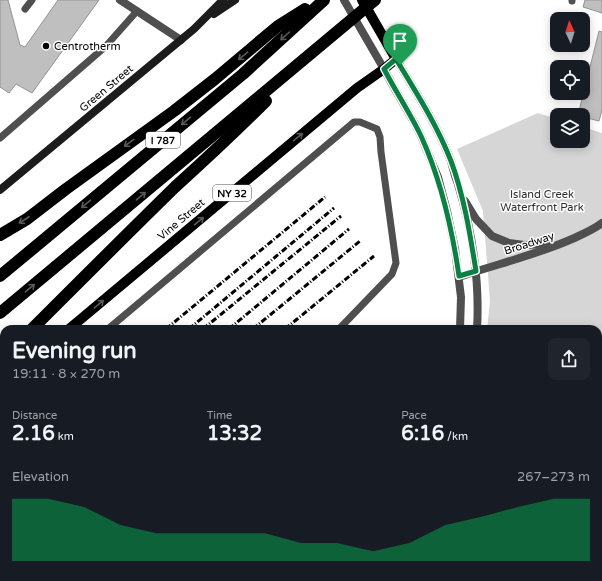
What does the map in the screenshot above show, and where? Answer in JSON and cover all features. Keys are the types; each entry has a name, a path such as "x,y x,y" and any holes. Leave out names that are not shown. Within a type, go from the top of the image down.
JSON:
{"highway":[{"path":"0,235 27,218 174,111 215,80 278,26 320,0"},
{"name":"I 787","path":"0,276 243,74 324,0"},
{"name":"I 787","path":"0,313 375,0"},
{"path":"36,325 313,53"}],"main road":[{"name":"Green Street","path":"0,190 194,29 224,0"},
{"path":"194,29 235,0"},
{"path":"362,0 396,59"},
{"name":"Vine Street","path":"74,325 351,93 396,59"}],"street":[{"path":"120,0 181,40"},
{"path":"344,0 421,136 438,177 455,249 461,297 460,325"},
{"path":"396,59 414,87 451,161 468,225 476,271 477,325"},
{"path":"461,196 476,219 492,236 509,243 524,246 561,244"},
{"name":"Broadway","path":"459,276 561,244 595,228 602,223"}],"lane":[{"path":"25,9 32,0"},
{"path":"0,138 106,46 137,11"},
{"path":"113,325 354,122 360,122 377,129 380,137 396,263 392,274 343,325"}],"green space":[{"name":"Island Creek Waterfront Park","path":"538,113 550,117 550,148 590,148 590,129 602,133 602,325 487,325 490,301 483,211 457,149"}],"building":[{"name":"Centrotherm","path":"0,0 8,0 20,45 25,47 58,0 99,0 32,93 16,84 9,93 0,87"},
{"path":"585,0 602,0 602,13 583,7"},
{"path":"599,31 602,32 602,110 599,121 590,119 590,108 580,108 582,100 590,100 590,67"}],"railway":[{"path":"171,325 325,197"},
{"path":"194,325 334,208"},
{"path":"208,325 341,216"},
{"path":"234,325 349,229"},
{"path":"258,325 360,241"},
{"path":"290,325 374,256"}],"place":[{"name":"Centrotherm","path":"46,46"}],"route":[{"path":"396,59 400,65 414,87 451,161 468,225 476,271 459,276 447,211 438,177 421,136 384,69 396,59"}]}
